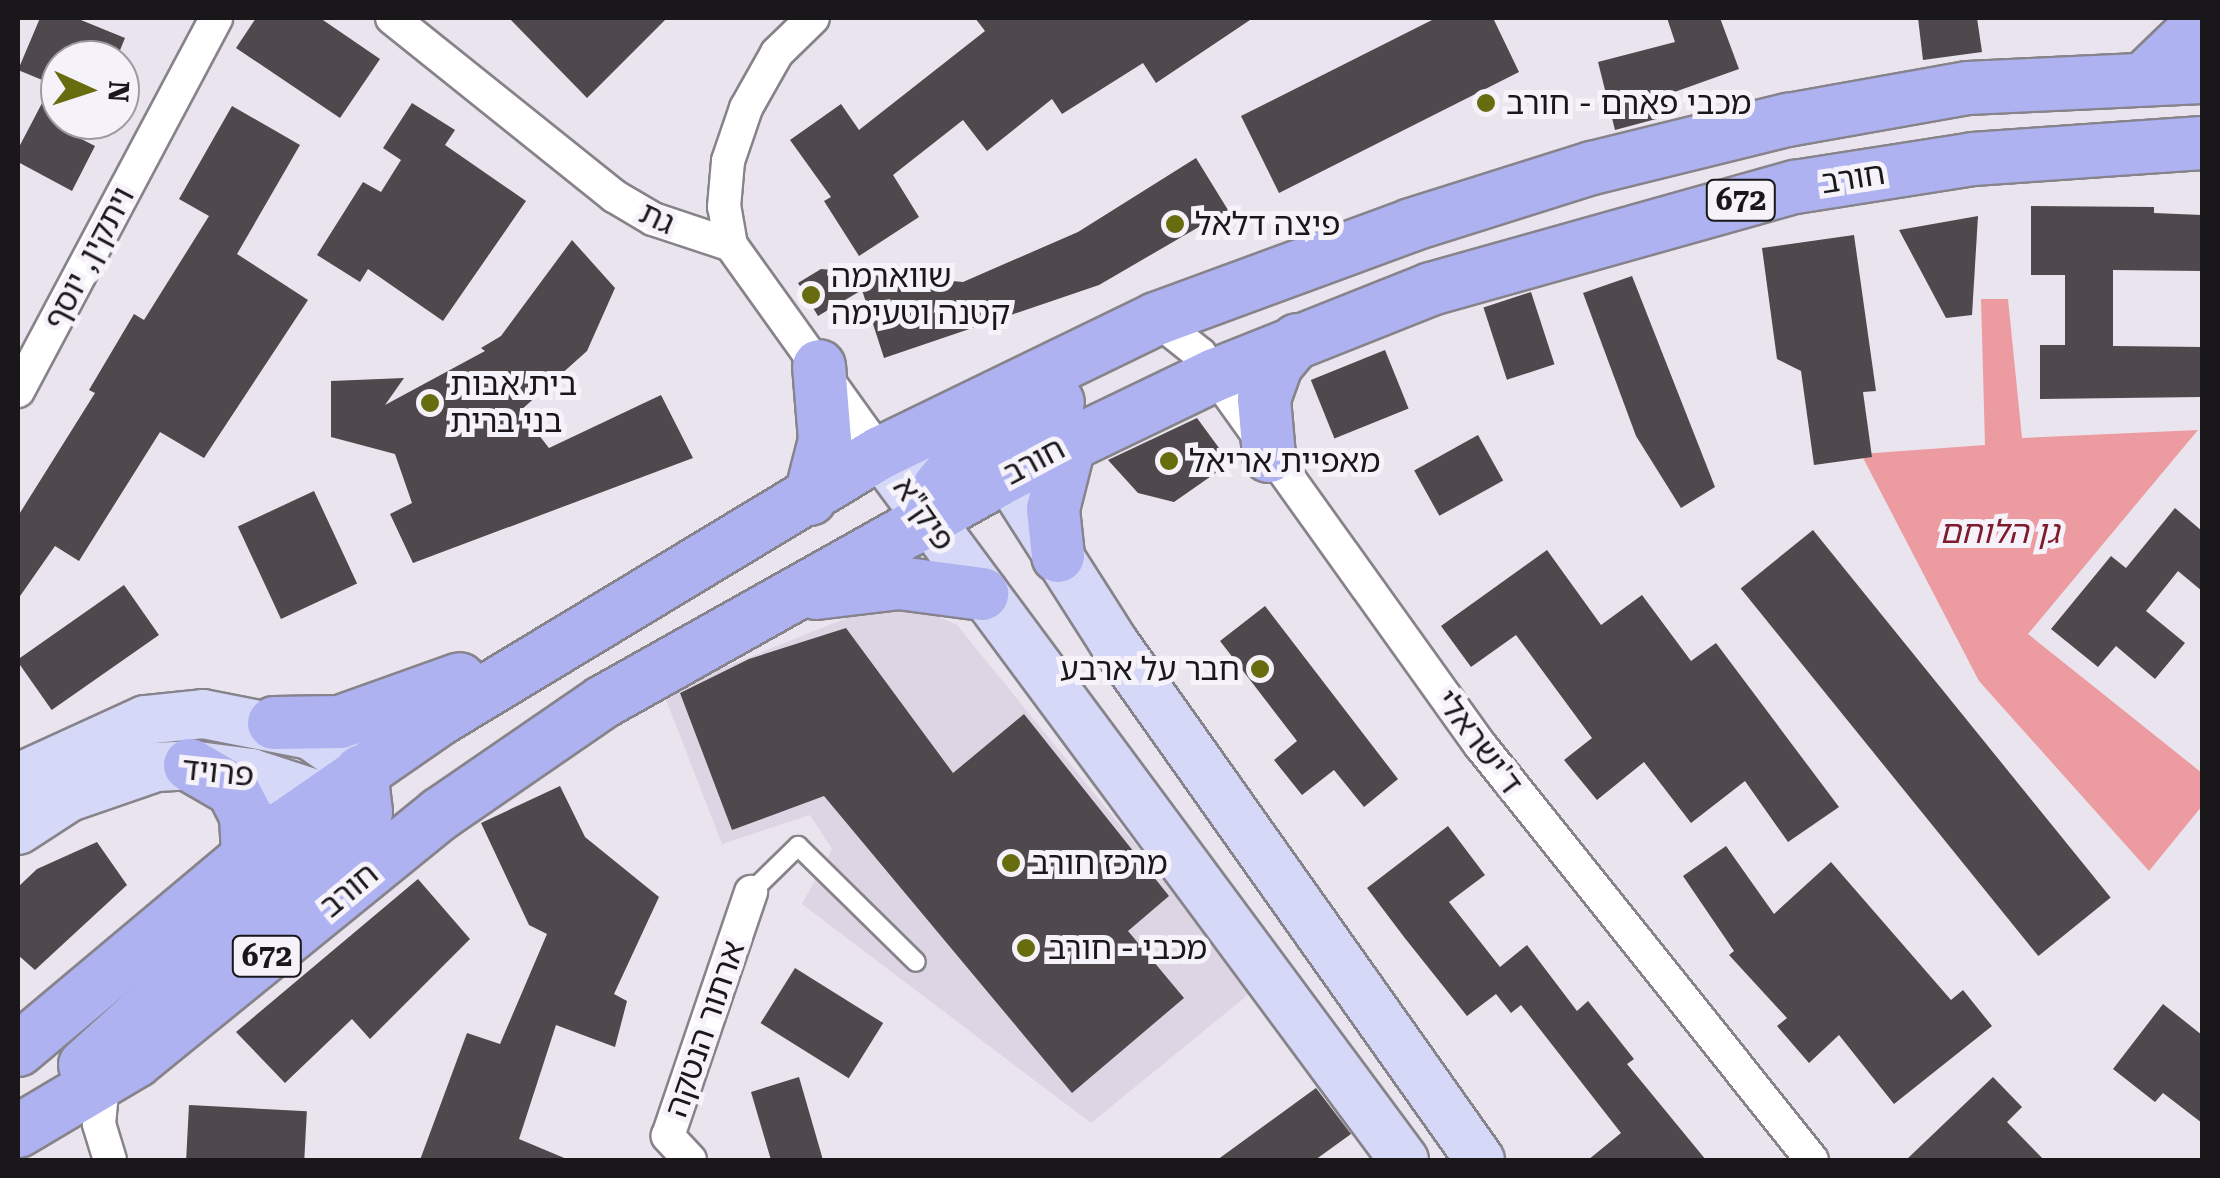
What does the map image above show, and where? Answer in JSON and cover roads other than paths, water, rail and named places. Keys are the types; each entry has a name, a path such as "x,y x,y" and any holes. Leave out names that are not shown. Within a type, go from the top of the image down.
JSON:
{"main road":[{"path":"2144,79 2202,22"},
{"name":"חורב","path":"18,1050 248,856 351,793 582,631 810,499 880,452 1156,319 1501,196 1770,124 1968,88 2202,76"},
{"name":"חורב","path":"22,1127 103,1082 519,755 767,608 928,519 988,463 1070,442 1215,374 1432,289 1615,232 1795,186 1974,159 2202,143"},
{"path":"1156,319 988,463 1058,556 1480,1160"},
{"path":"1270,456 1264,399 1276,364 1297,340"},
{"path":"810,499 825,440 819,366"},
{"path":"1058,556 1053,509 1070,442"},
{"name":"פיק\"א","path":"988,463 935,444 880,452 1396,1156"},
{"path":"767,608 876,584 982,594"},
{"path":"274,723 367,715 582,631"},
{"name":"פרויד","path":"18,778 145,720 202,714 274,723 329,742 351,793"},
{"path":"190,765 233,790 246,816 248,856"},
{"name":"פרויד","path":"18,830 68,797 156,767 190,765 351,793 426,825"},
{"path":"22,1127 351,793"},
{"path":"1396,1156 1449,1116"}],"street":[{"name":"ויתקין, יוסף","path":"18,391 216,18"},
{"name":"גת","path":"392,18 614,196 653,218 731,246"},
{"path":"813,18 778,53 746,108 728,161 724,207 731,246 880,452"},
{"name":"ד'ישראלי","path":"1156,319 1183,337 1215,374 1481,746 1812,1160"},
{"name":"ארתור הנטקה","path":"690,1160 668,1136 752,892"},
{"path":"103,1082 99,1124 110,1160"}],"lane":[{"path":"752,892 798,846 916,962"}],"place":[{"name":"מכבי פארם - חורב","path":"1486,103"},
{"name":"פיצה דלאל","path":"1175,224"},
{"name":"שווארמה קטנה וטעימה","path":"811,295"},
{"name":"בית אבות בני ברית","path":"430,403"},
{"name":"מאפיית אריאל","path":"1169,461"},
{"name":"חבר על ארבע","path":"1260,669"},
{"name":"מרכז חורב","path":"1011,863"},
{"name":"מכבי - חורב","path":"1026,948"}],"park label":[{"name":"גן הלוחם","path":"1999,532"}]}
